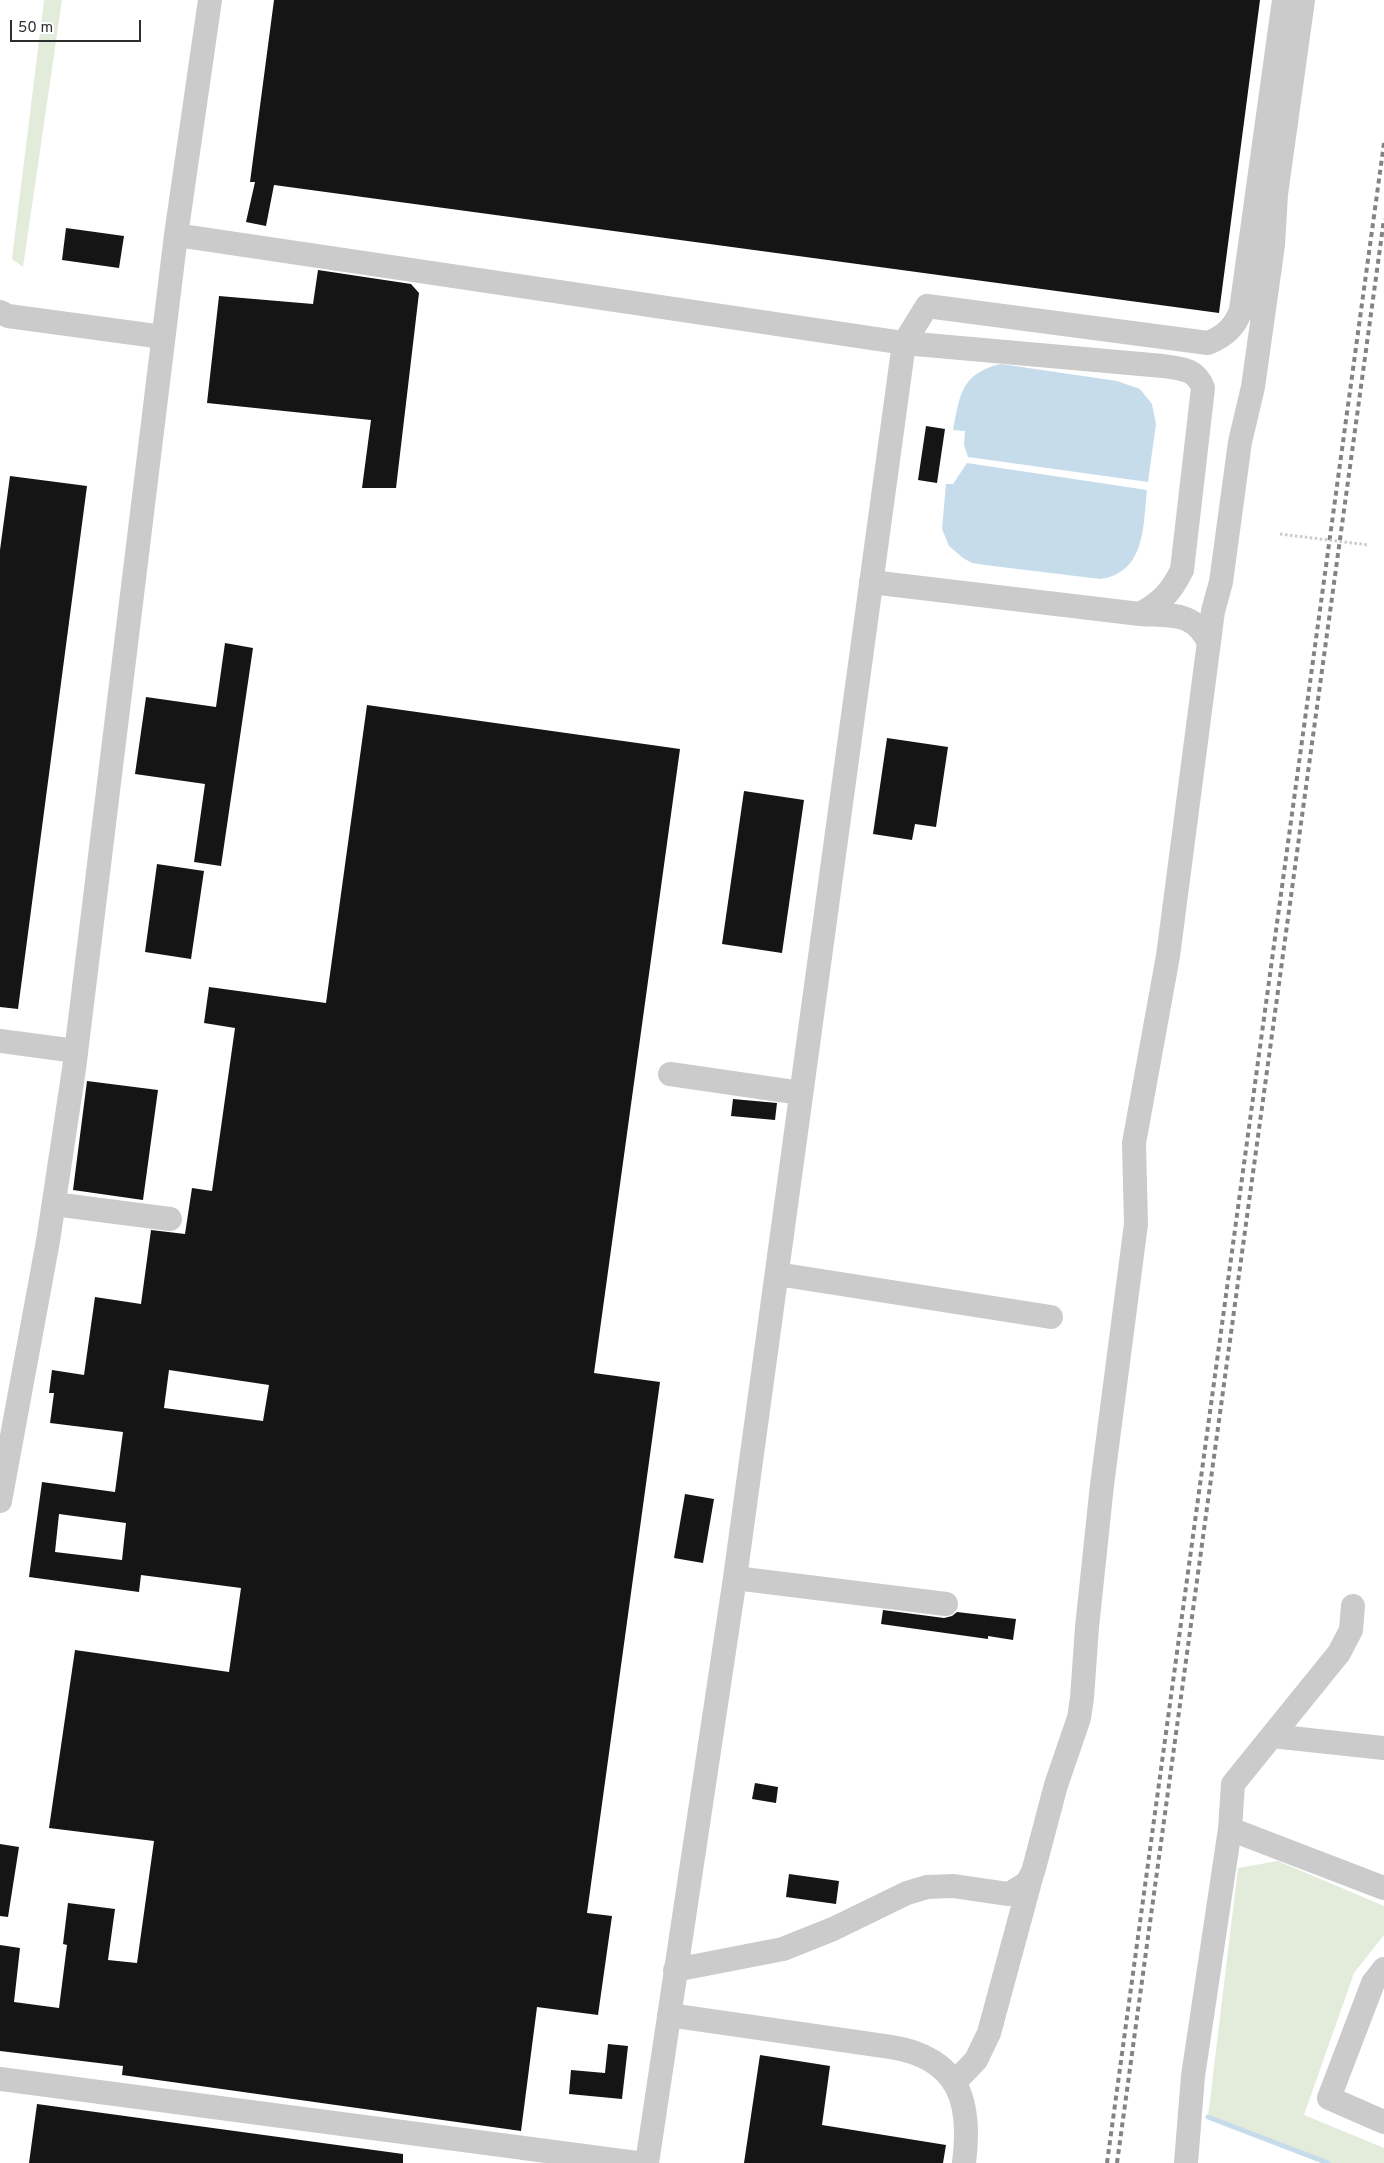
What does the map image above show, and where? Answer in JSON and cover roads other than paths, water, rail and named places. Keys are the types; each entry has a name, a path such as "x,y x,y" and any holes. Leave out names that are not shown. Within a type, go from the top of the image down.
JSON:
{"street":[{"path":"0,1501 54,1204 76,1051 176,235 210,0"},
{"path":"647,2163 735,1578 904,343 928,306 1208,343 1228,332 1236,323 1241,310 1284,0"},
{"path":"954,2083 976,2060 989,2033 1056,1785 1079,1718 1102,1485 1136,1224 1134,1143 1168,956 1213,611 1221,582 1240,442 1253,387 1273,245 1276,194 1303,0"},
{"path":"176,235 904,343 1190,370 1200,379 1203,388 1182,570 1171,591 1153,607 1140,614"},
{"path":"0,312 8,316 163,337"},
{"path":"871,582 1140,614 1180,617 1194,621 1203,630 1209,643"},
{"path":"0,1041 76,1051"},
{"path":"670,1074 802,1093"},
{"path":"54,1204 170,1219"},
{"path":"777,1274 1051,1316"},
{"path":"735,1578 946,1604"},
{"path":"1186,2163 1193,2076 1230,1830 1233,1784 1339,1653 1351,1630 1353,1606"},
{"path":"1272,1736 1384,1748"},
{"path":"1230,1830 1384,1888"},
{"path":"676,1970 783,1949 833,1929 907,1893 927,1887 954,1886 1009,1894 1027,1883 1033,1872"},
{"path":"1384,1969 1373,1983 1329,2098 1384,2122"},
{"path":"669,2015 912,2050 929,2058 947,2073 965,2106 967,2124 964,2163"},
{"path":"0,2079 637,2163"}],"water":[{"path":"1001,364 1117,381 1140,389 1152,404 1156,424 1148,482 968,457 964,445 965,431 953,430 961,396 970,380 978,373"},
{"path":"967,463 1147,490 1142,532 1134,557 1126,567 1115,575 1100,579 985,565 972,563 963,558 949,546 942,529 946,484 953,484"}],"waterway":[{"path":"1208,2117 1328,2163"}],"railway":[{"path":"1107,2163 1384,143"},
{"path":"1117,2163 1384,219"}]}
